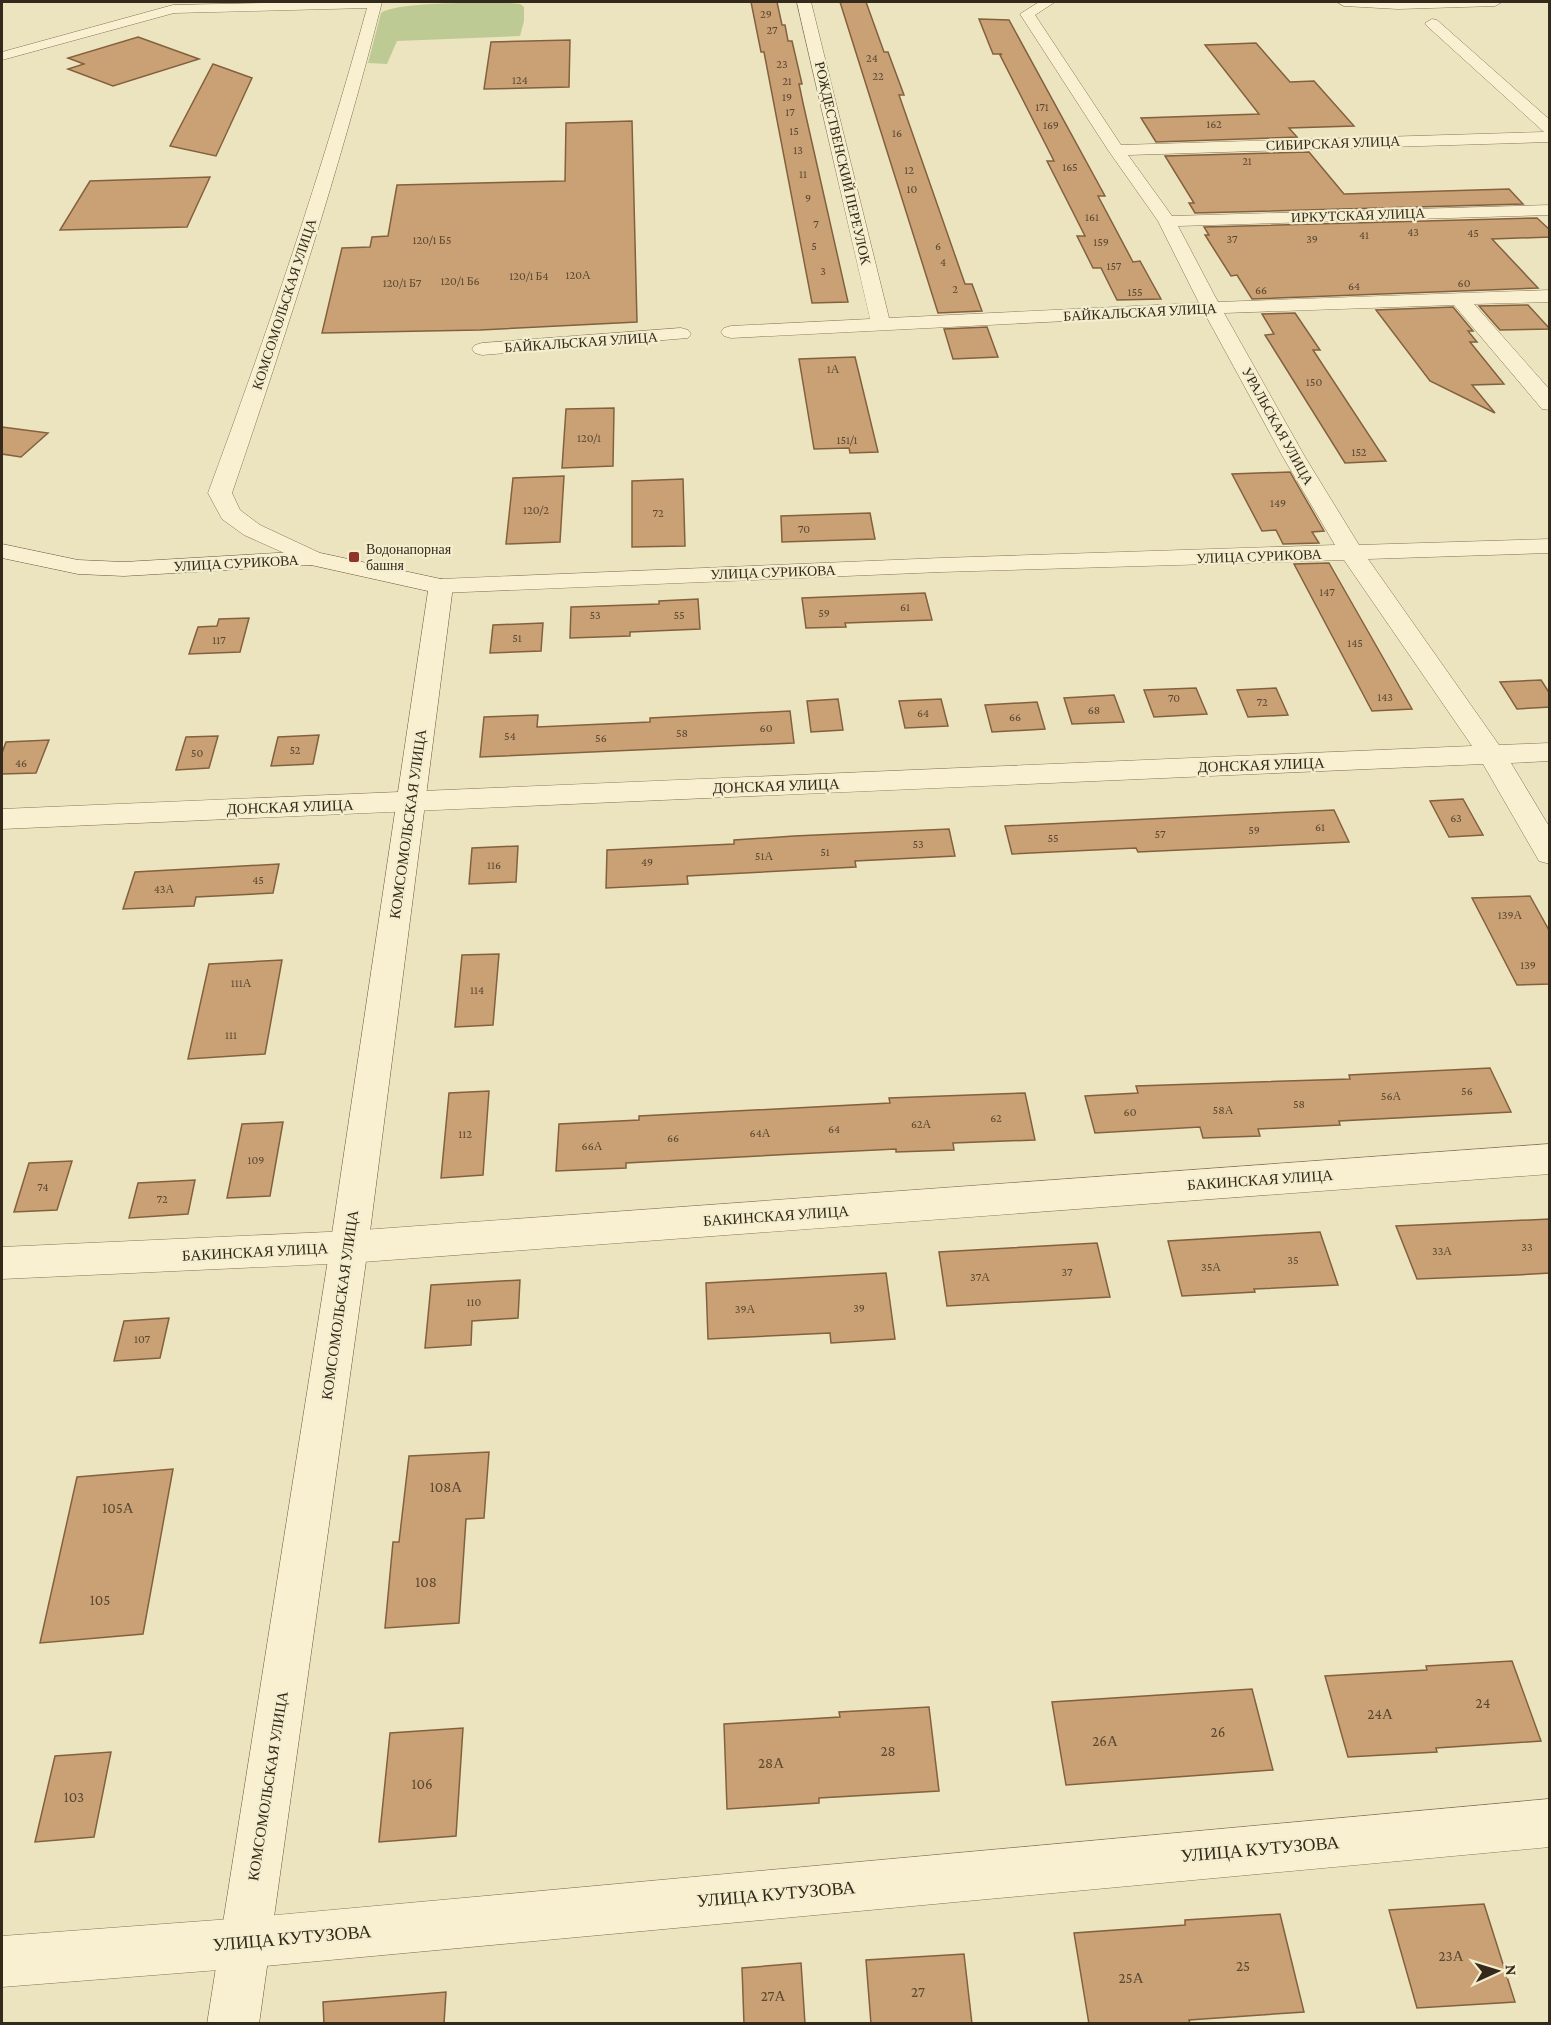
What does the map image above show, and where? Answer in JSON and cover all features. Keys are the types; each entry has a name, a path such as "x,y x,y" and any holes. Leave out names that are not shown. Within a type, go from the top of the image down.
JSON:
{"street":[{"name":"РОЖДЕСТВЕНСКИЙ ПЕРЕУЛОК","path":"804,2 881,324"},
{"name":"УРАЛЬСКАЯ УЛИЦА","path":"1048,2 1027,14 1116,150 1167,220 1211,308 1294,457 1352,553 1492,755 1550,854"},
{"path":"1344,2 1398,5 1496,2"},
{"path":"2,56 151,14 196,8 374,3"},
{"name":"КОМСОМОЛЬСКАЯ УЛИЦА","path":"311,558 252,530 231,514 219,492 268,358 357,71 374,3"},
{"path":"1432,23 1550,129"},
{"name":"СИБИРСКАЯ УЛИЦА","path":"1116,150 1550,137"},
{"name":"ИРКУТСКАЯ УЛИЦА","path":"1167,220 1550,210"},
{"name":"БАЙКАЛЬСКАЯ УЛИЦА","path":"731,332 1211,308 1550,296"},
{"path":"1459,299 1548,404"},
{"name":"БАЙКАЛЬСКАЯ УЛИЦА","path":"482,349 681,334"},
{"name":"УЛИЦА СУРИКОВА","path":"2,551 78,567 124,569 311,558 441,586 941,565 1550,546"},
{"name":"КОМСОМОЛЬСКАЯ УЛИЦА","path":"232,2024 349,1247 441,586"},
{"name":"ДОНСКАЯ УЛИЦА","path":"2,819 1550,753"},
{"name":"БАКИНСКАЯ УЛИЦА","path":"2,1263 349,1247 1550,1158"},
{"name":"УЛИЦА КУТУЗОВА","path":"2,1962 244,1943 1550,1823"}],"green space":[{"path":"500,2 520,4 524,7 524,21 520,36 397,41 387,64 368,63 381,13 389,9 419,5"}],"building":[{"path":"751,2 777,2 788,41 792,41 802,84 799,84 803,103 848,302 812,303 764,52 761,52"},
{"path":"840,2 866,2 884,52 888,52 904,95 899,95 965,284 972,284 982,311 938,313"},
{"path":"979,19 1009,20 1105,196 1098,196 1133,262 1140,261 1161,299 1117,300 1101,268 1093,268 1077,236 1085,236 1047,161 1054,161 1000,55 1002,54 993,54"},
{"path":"138,37 199,59 113,86 68,69 84,64 68,58"},
{"path":"570,40 569,87 484,89 491,42"},
{"path":"1256,43 1290,82 1314,81 1354,126 1289,128 1297,137 1156,142 1141,118 1259,114 1205,45"},
{"path":"213,64 252,78 216,156 170,146"},
{"path":"632,121 637,322 480,330 322,333 342,248 370,247 372,237 388,236 397,185 565,181 566,123"},
{"path":"1309,152 1344,194 1509,189 1523,204 1195,213 1189,203 1194,203 1165,156"},
{"path":"210,177 187,227 60,230 90,181"},
{"path":"1537,218 1550,230 1550,237 1492,239 1538,288 1252,299 1237,275 1231,276 1205,235 1209,235 1204,227"},
{"path":"1528,305 1550,329 1500,330 1479,306"},
{"path":"1453,307 1473,331 1468,331 1477,342 1470,342 1504,384 1472,385 1495,413 1430,381 1376,310"},
{"path":"1295,313 1320,350 1313,350 1386,461 1345,463 1265,335 1274,334 1262,314"},
{"path":"987,327 998,357 953,359 944,329"},
{"path":"855,357 878,452 850,453 849,448 814,449 799,359"},
{"path":"614,408 613,466 562,468 566,409"},
{"path":"2,427 48,433 21,457 2,454"},
{"path":"1290,472 1324,531 1312,532 1319,543 1283,544 1276,530 1262,531 1232,474"},
{"path":"564,476 560,542 506,544 513,478"},
{"path":"683,479 685,546 632,547 632,481"},
{"path":"870,513 875,539 782,542 781,516"},
{"path":"1329,563 1412,709 1372,711 1294,564"},
{"path":"925,593 932,620 845,623 846,627 806,628 802,598"},
{"path":"698,599 700,629 630,632 630,636 570,638 571,607 659,604 659,601"},
{"path":"249,618 240,652 189,654 198,627 217,626 219,619"},
{"path":"543,623 541,651 490,653 493,625"},
{"path":"1541,680 1550,694 1550,707 1517,709 1500,682"},
{"path":"1196,688 1207,714 1154,717 1144,690"},
{"path":"1276,688 1288,715 1248,717 1237,690"},
{"path":"1114,695 1124,722 1072,724 1064,698"},
{"path":"838,699 843,730 811,732 807,701"},
{"path":"941,699 948,726 905,728 899,701"},
{"path":"1037,702 1045,729 992,732 985,705"},
{"path":"790,711 794,743 480,757 484,717 538,715 537,727 650,722 650,718"},
{"path":"319,735 313,764 271,766 278,737"},
{"path":"218,736 209,768 176,770 186,737"},
{"path":"49,740 36,773 2,774 2,753 6,742"},
{"path":"1463,799 1483,835 1449,837 1430,801"},
{"path":"1334,810 1349,842 1138,852 1136,848 1012,854 1005,826"},
{"path":"949,829 955,856 855,861 856,867 687,876 688,884 606,888 607,850 734,844 734,840 794,836"},
{"path":"518,846 516,882 469,884 472,848"},
{"path":"279,864 273,893 196,897 194,906 123,909 135,872"},
{"path":"1530,896 1550,932 1550,984 1517,985 1472,898"},
{"path":"499,954 493,1025 455,1027 462,955"},
{"path":"282,960 265,1054 188,1059 209,964"},
{"path":"1490,1068 1511,1112 1339,1121 1340,1125 1258,1129 1260,1136 1203,1138 1200,1127 1095,1133 1085,1096 1138,1093 1136,1086 1350,1079 1349,1075"},
{"path":"489,1091 483,1175 441,1178 449,1093"},
{"path":"1025,1093 1035,1140 953,1143 954,1150 896,1152 896,1149 795,1154 626,1163 626,1168 556,1171 559,1124 639,1120 639,1116 890,1103 889,1098"},
{"path":"283,1122 270,1196 227,1198 242,1124"},
{"path":"72,1161 57,1210 14,1212 29,1163"},
{"path":"195,1180 188,1214 129,1218 138,1183"},
{"path":"1550,1219 1550,1273 1517,1275 1417,1279 1396,1226"},
{"path":"1320,1232 1338,1285 1254,1289 1255,1292 1182,1296 1168,1241"},
{"path":"1097,1243 1110,1297 947,1306 939,1252"},
{"path":"886,1273 895,1339 831,1343 830,1333 708,1339 706,1283"},
{"path":"520,1280 518,1318 472,1321 471,1345 425,1348 431,1285"},
{"path":"169,1318 160,1358 114,1361 124,1321"},
{"path":"489,1452 484,1518 466,1519 459,1623 385,1628 393,1542 399,1542 409,1456"},
{"path":"173,1469 143,1634 40,1643 77,1477"},
{"path":"1512,1661 1541,1741 1436,1748 1437,1752 1348,1757 1325,1676 1427,1670 1426,1666"},
{"path":"1252,1689 1273,1770 1066,1785 1052,1702"},
{"path":"929,1707 939,1791 819,1798 819,1803 727,1809 724,1724 840,1717 839,1712"},
{"path":"463,1728 456,1836 379,1842 390,1733"},
{"path":"111,1752 94,1837 35,1842 55,1756"},
{"path":"1484,1904 1515,2002 1417,2008 1389,1910"},
{"path":"1280,1914 1304,2012 1189,2020 1190,2024 1089,2024 1074,1933 1185,1925 1185,1920"},
{"path":"964,1954 972,2024 871,2024 866,1960"},
{"path":"801,1963 805,2024 744,2024 742,1968"},
{"path":"446,1992 444,2024 324,2024 323,2002"}],"place":[{"name":"Водонапорная башня","path":"354,557"}]}
